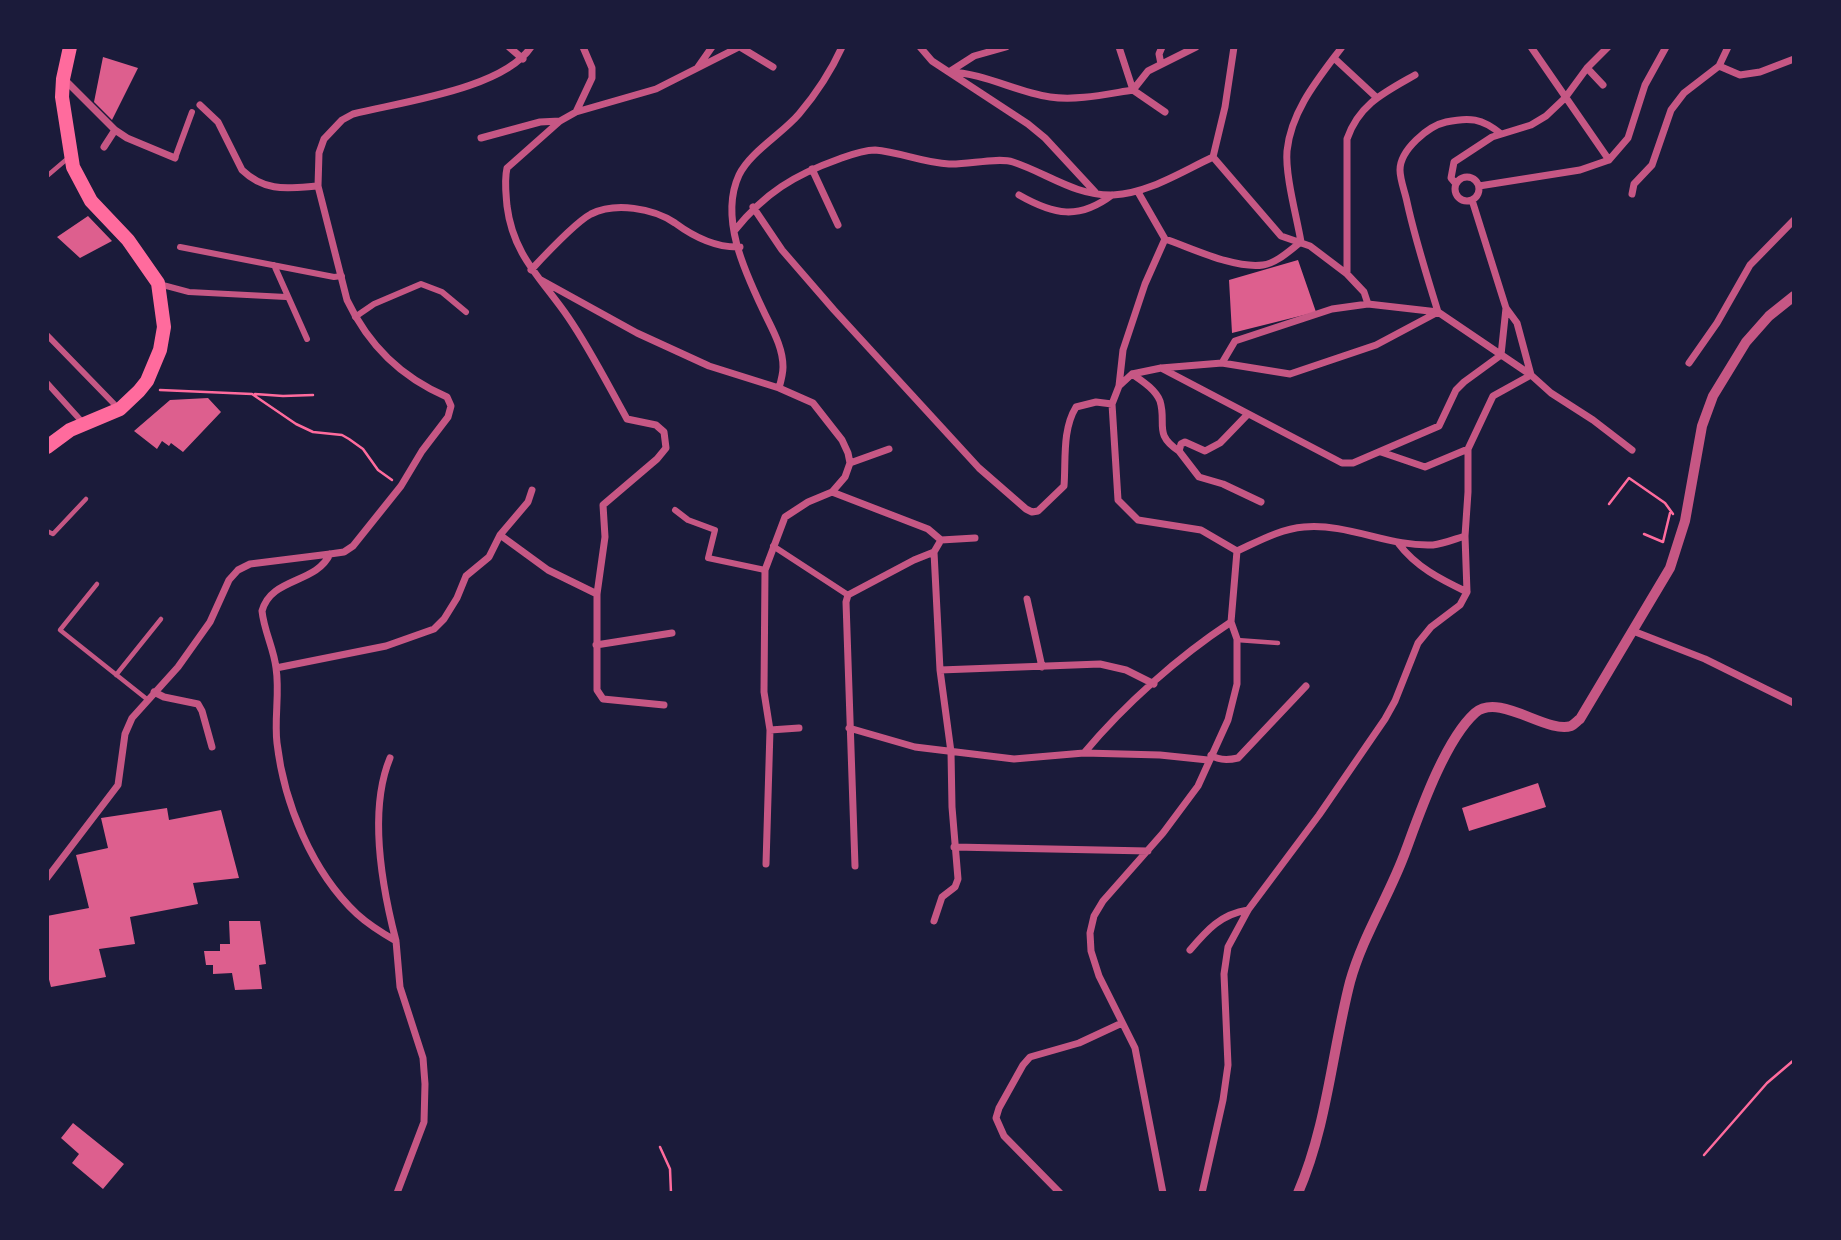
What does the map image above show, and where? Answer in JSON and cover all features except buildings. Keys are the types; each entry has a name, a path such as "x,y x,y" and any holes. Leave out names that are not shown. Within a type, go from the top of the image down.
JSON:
{"main road":[{"path":"47,447 69,430 85,426 120,409 139,391 147,380 160,350 164,327 158,284 128,240 91,201 70,156 62,97 70,47"}],"street":[{"path":"509,47 523,59"},
{"path":"47,878 118,785 125,734 132,718 178,667 210,622 229,580 238,570 250,564 344,552 354,546 401,486 422,451 448,417 451,406 447,397 420,386 397,369 355,317 347,300 318,187 318,153 324,139 342,120 353,114 445,92 506,71 523,59 531,47"},
{"path":"576,112 592,78 592,68 583,47"},
{"path":"695,70 712,47"},
{"path":"664,705 603,699 597,690 596,645 597,594 605,537 603,505 657,459 666,448 664,432 656,425 628,419 568,317 531,270 516,244 509,221 505,177 508,169 560,121 576,112 656,89 740,47 773,67"},
{"path":"779,388 783,368 782,355 754,290 731,218 732,202 739,175 746,164 799,114 828,75 842,47"},
{"path":"920,47 932,61 1028,124 1099,194"},
{"path":"949,72 974,56 1006,47"},
{"path":"1119,47 1133,90 1165,112"},
{"path":"1161,65 1159,54 1162,47"},
{"path":"949,72 966,73 1064,99 1133,90 1148,71 1196,47"},
{"path":"1213,158 1225,107 1234,47"},
{"path":"1301,242 1286,153 1292,125 1307,94 1342,47"},
{"path":"1531,47 1609,160"},
{"path":"1457,184 1464,178 1473,179 1479,186 1478,195 1472,200 1460,198 1457,194 1457,184 1451,178 1454,162 1479,144 1500,134 1531,125 1546,116 1565,98 1587,68 1608,47"},
{"path":"1479,186 1580,170 1609,160 1628,138 1644,85 1666,47"},
{"path":"1632,194 1634,184 1653,165 1671,110 1684,93 1718,66 1728,47"},
{"path":"1334,58 1376,97"},
{"path":"1718,66 1740,75 1760,72 1794,59"},
{"path":"1587,68 1603,85"},
{"path":"1347,274 1347,139 1352,125 1376,97 1415,75"},
{"path":"63,79 115,130 127,138 175,158 192,112"},
{"path":"200,105 218,122 248,176 274,189 318,187"},
{"path":"1438,312 1412,226 1400,169 1405,155 1423,132 1435,125 1469,117 1480,120 1500,134"},
{"path":"481,138 540,122 560,121"},
{"path":"104,147 115,130"},
{"path":"735,230 753,207 793,178 855,153 875,150 946,164 1012,161 1064,186 1112,195 1138,192 1213,158"},
{"path":"1213,158 1281,236 1301,242 1347,274 1364,292 1368,304"},
{"path":"812,169 838,225"},
{"path":"1138,192 1165,239 1237,264 1263,265 1278,259 1301,242"},
{"path":"1019,195 1060,211 1082,212 1112,195"},
{"path":"1472,200 1506,308 1517,323 1531,375"},
{"path":"753,207 782,250 834,310 979,468 1026,509 1038,511 1065,486 1066,437 1071,415 1076,407 1097,402 1112,404"},
{"path":"531,270 590,214 632,208 659,214 685,232 718,246 740,247"},
{"path":"1689,363 1717,323 1750,265 1794,220"},
{"path":"1165,239 1145,284 1123,350 1119,386 1112,404 1118,500 1138,520 1202,530 1237,551"},
{"path":"180,247 342,276"},
{"path":"274,265 307,339"},
{"path":"538,278 637,334 709,366 779,388 813,403 842,440 850,463 845,477 832,492 808,502 785,517 765,570 764,692 770,730 766,864"},
{"path":"158,284 188,292 286,297"},
{"path":"355,317 374,304 421,284 442,292 466,312"},
{"path":"1298,1193 1322,1121 1350,983 1360,950 1401,864 1451,744 1476,712 1488,707 1521,713 1560,726 1571,726 1580,719 1670,568 1685,521 1702,426 1713,396 1746,342 1769,316 1794,296"},
{"path":"1222,363 1236,341 1332,309 1368,304 1438,312 1531,375 1551,393 1632,450"},
{"path":"1160,368 1324,451 1342,463 1353,463 1439,426 1456,390 1501,355 1506,308"},
{"path":"1119,386 1132,374 1160,368 1222,363 1290,374 1376,345 1438,312"},
{"path":"47,335 120,409"},
{"path":"1132,374 1154,390 1160,403 1163,435 1167,443 1180,447 1199,477 1223,484 1261,502"},
{"path":"1202,1193 1228,1065 1224,974 1228,947 1248,910 1319,816 1385,719 1418,643 1431,627 1460,605 1467,592 1465,536 1468,449 1493,396 1531,375"},
{"path":"47,383 85,426"},
{"path":"1180,447 1185,442 1205,451 1220,443 1248,414"},
{"path":"850,463 889,449"},
{"path":"1381,452 1424,467 1468,449"},
{"path":"276,668 386,646 434,629 457,598 466,576 489,557 500,535 528,502 532,490"},
{"path":"832,492 928,529 941,540 975,538"},
{"path":"675,510 688,520 715,530 708,558 765,570"},
{"path":"1237,551 1281,531 1305,527 1337,528 1398,543 1435,545 1465,536"},
{"path":"500,535 548,570 597,594"},
{"path":"934,921 942,897 955,887 958,879 954,847 951,752 940,670 934,552 941,540"},
{"path":"1398,543 1419,566 1467,592"},
{"path":"773,546 848,595"},
{"path":"1163,1193 1135,1048 1099,975 1091,951 1090,933 1094,916 1103,901 1148,851 1191,796 1228,720 1237,684 1237,639 1231,622 1237,551"},
{"path":"855,866 846,602 848,595 934,552"},
{"path":"330,554 318,570 275,590 264,603 263,621 276,668 277,744 283,776 303,834 319,867 344,901 374,928 396,941"},
{"path":"1027,599 1042,667"},
{"path":"1084,754 1102,733 1183,656 1231,622"},
{"path":"1633,631 1705,659 1794,703"},
{"path":"596,645 671,633"},
{"path":"940,670 1113,665 1154,684"},
{"path":"849,727 915,747 1014,759 1084,754 1160,755 1228,760 1238,758 1306,686"},
{"path":"155,692 164,697 198,705 212,747"},
{"path":"770,730 799,728"},
{"path":"390,758 383,776 380,802 383,888 396,941 400,987 423,1058 425,1084 424,1122 397,1193"},
{"path":"954,847 1148,851"},
{"path":"1190,950 1204,933 1228,914 1248,910"},
{"path":"1059,1193 1004,1136 996,1118 999,1108 1030,1057 1079,1043 1122,1023"}],"lane":[{"path":"47,176 70,156"},
{"path":"47,531 53,534 86,499"},
{"path":"97,584 60,630 148,700"},
{"path":"116,675 161,619"},
{"path":"1237,639 1278,643"}],"path":[{"path":"139,391 176,389 283,396 313,395"},
{"path":"252,394 296,424 313,432 342,435 349,439 363,449 378,470 401,486"},
{"path":"1609,504 1629,478 1665,503 1670,513 1685,521"},
{"path":"1644,534 1662,542 1670,513"},
{"path":"1704,1155 1767,1083 1794,1060"},
{"path":"660,1147 670,1170 671,1193"}]}
